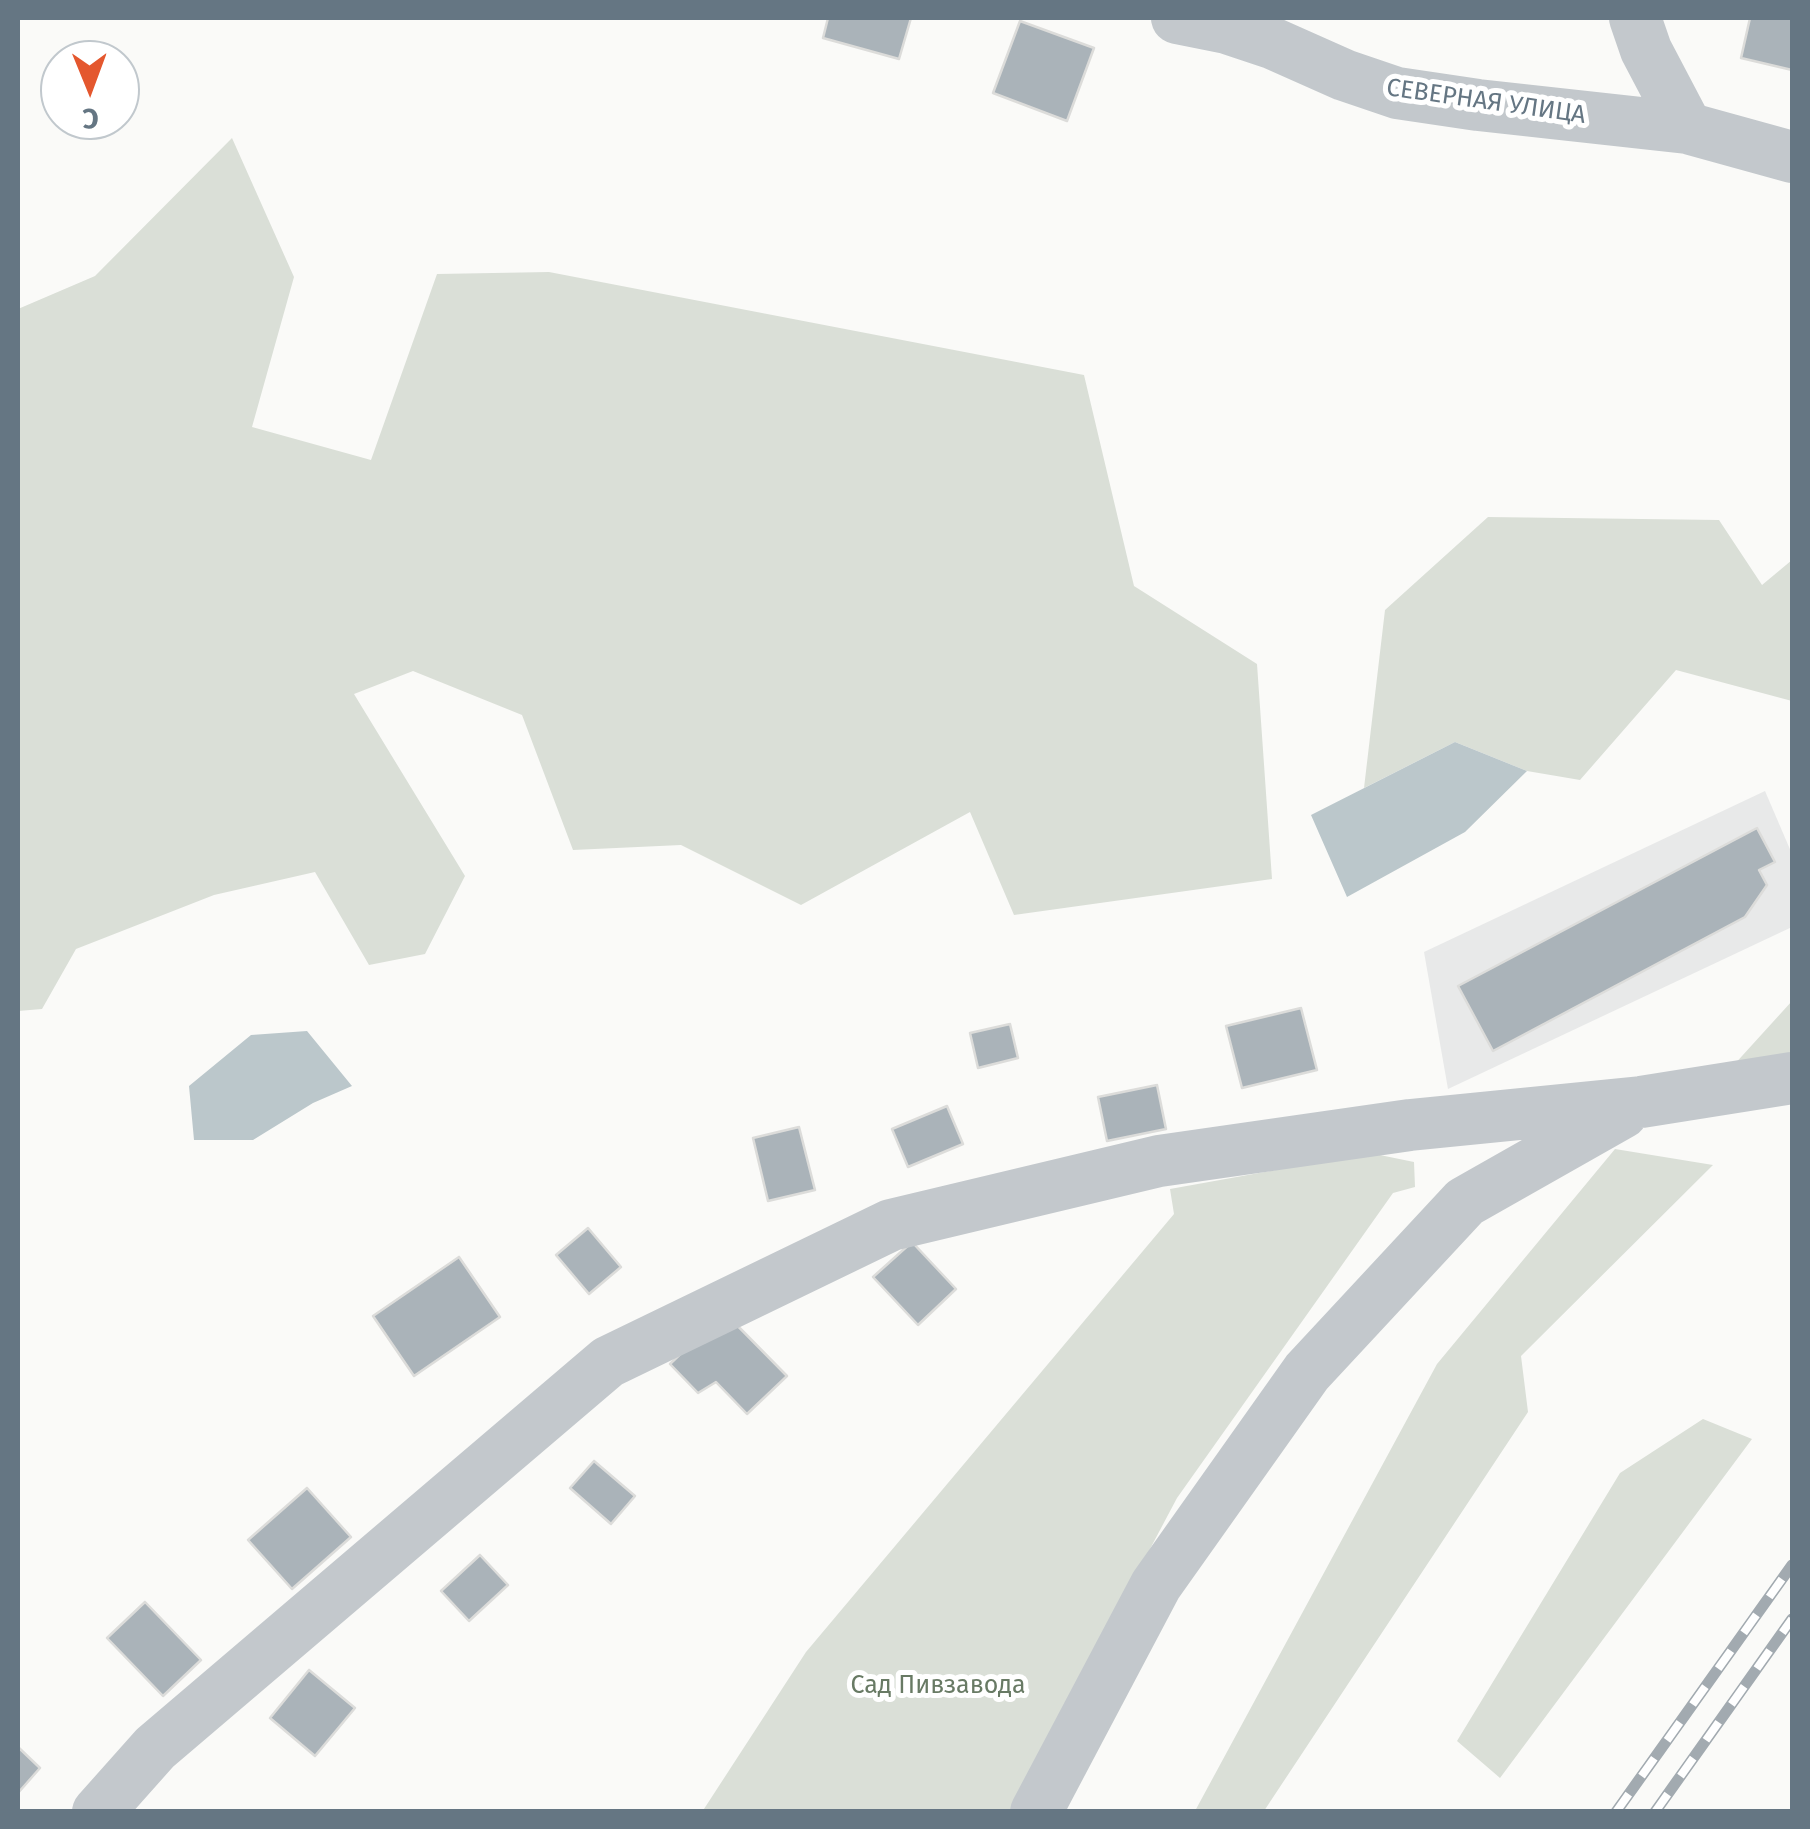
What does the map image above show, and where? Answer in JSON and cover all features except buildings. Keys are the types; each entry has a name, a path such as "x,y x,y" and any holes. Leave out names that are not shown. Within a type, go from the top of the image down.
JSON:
{"street":[{"name":"СЕВЕРНАЯ УЛИЦА","path":"1177,18 1272,43 1397,93 1687,128 1792,157"},
{"path":"1635,18 1646,50 1687,128"},
{"path":"98,1812 155,1748 608,1362 891,1224 1159,1161 1410,1125 1641,1102 1792,1078"},
{"path":"1036,1812 1156,1586 1308,1372 1465,1202 1641,1102"}],"shaded area":[{"path":"1455,742 1527,771 1465,832 1347,897 1311,815"},
{"path":"1765,791 1792,854 1792,927 1448,1089 1424,952"},
{"path":"307,1031 352,1086 313,1103 253,1140 194,1140 189,1086 251,1035"}],"green space":[{"path":"232,138 294,277 252,427 371,460 437,274 549,272 1084,375 1134,586 1257,664 1272,879 1014,915 970,812 801,905 681,845 573,850 522,715 413,671 354,694 465,876 425,954 369,965 315,872 214,895 76,949 42,1009 18,1011 18,309 95,276"},
{"path":"1488,517 1719,520 1762,585 1792,560 1792,701 1676,670 1580,780 1527,771 1455,742 1364,788 1385,610"},
{"path":"1792,1001 1792,1053 1732,1067"},
{"path":"1615,1149 1713,1165 1521,1356 1528,1412 1264,1811 1195,1811 1437,1364"},
{"name":"Сад Пивзавода","path":"1370,1153 1414,1162 1415,1187 1393,1193 1177,1498 1011,1811 702,1812 806,1652 1174,1214 1170,1189"},
{"path":"1703,1419 1752,1439 1500,1778 1457,1741 1620,1473"}],"railway":[{"path":"1616,1812 1792,1565"},
{"path":"1655,1812 1792,1619"}]}
